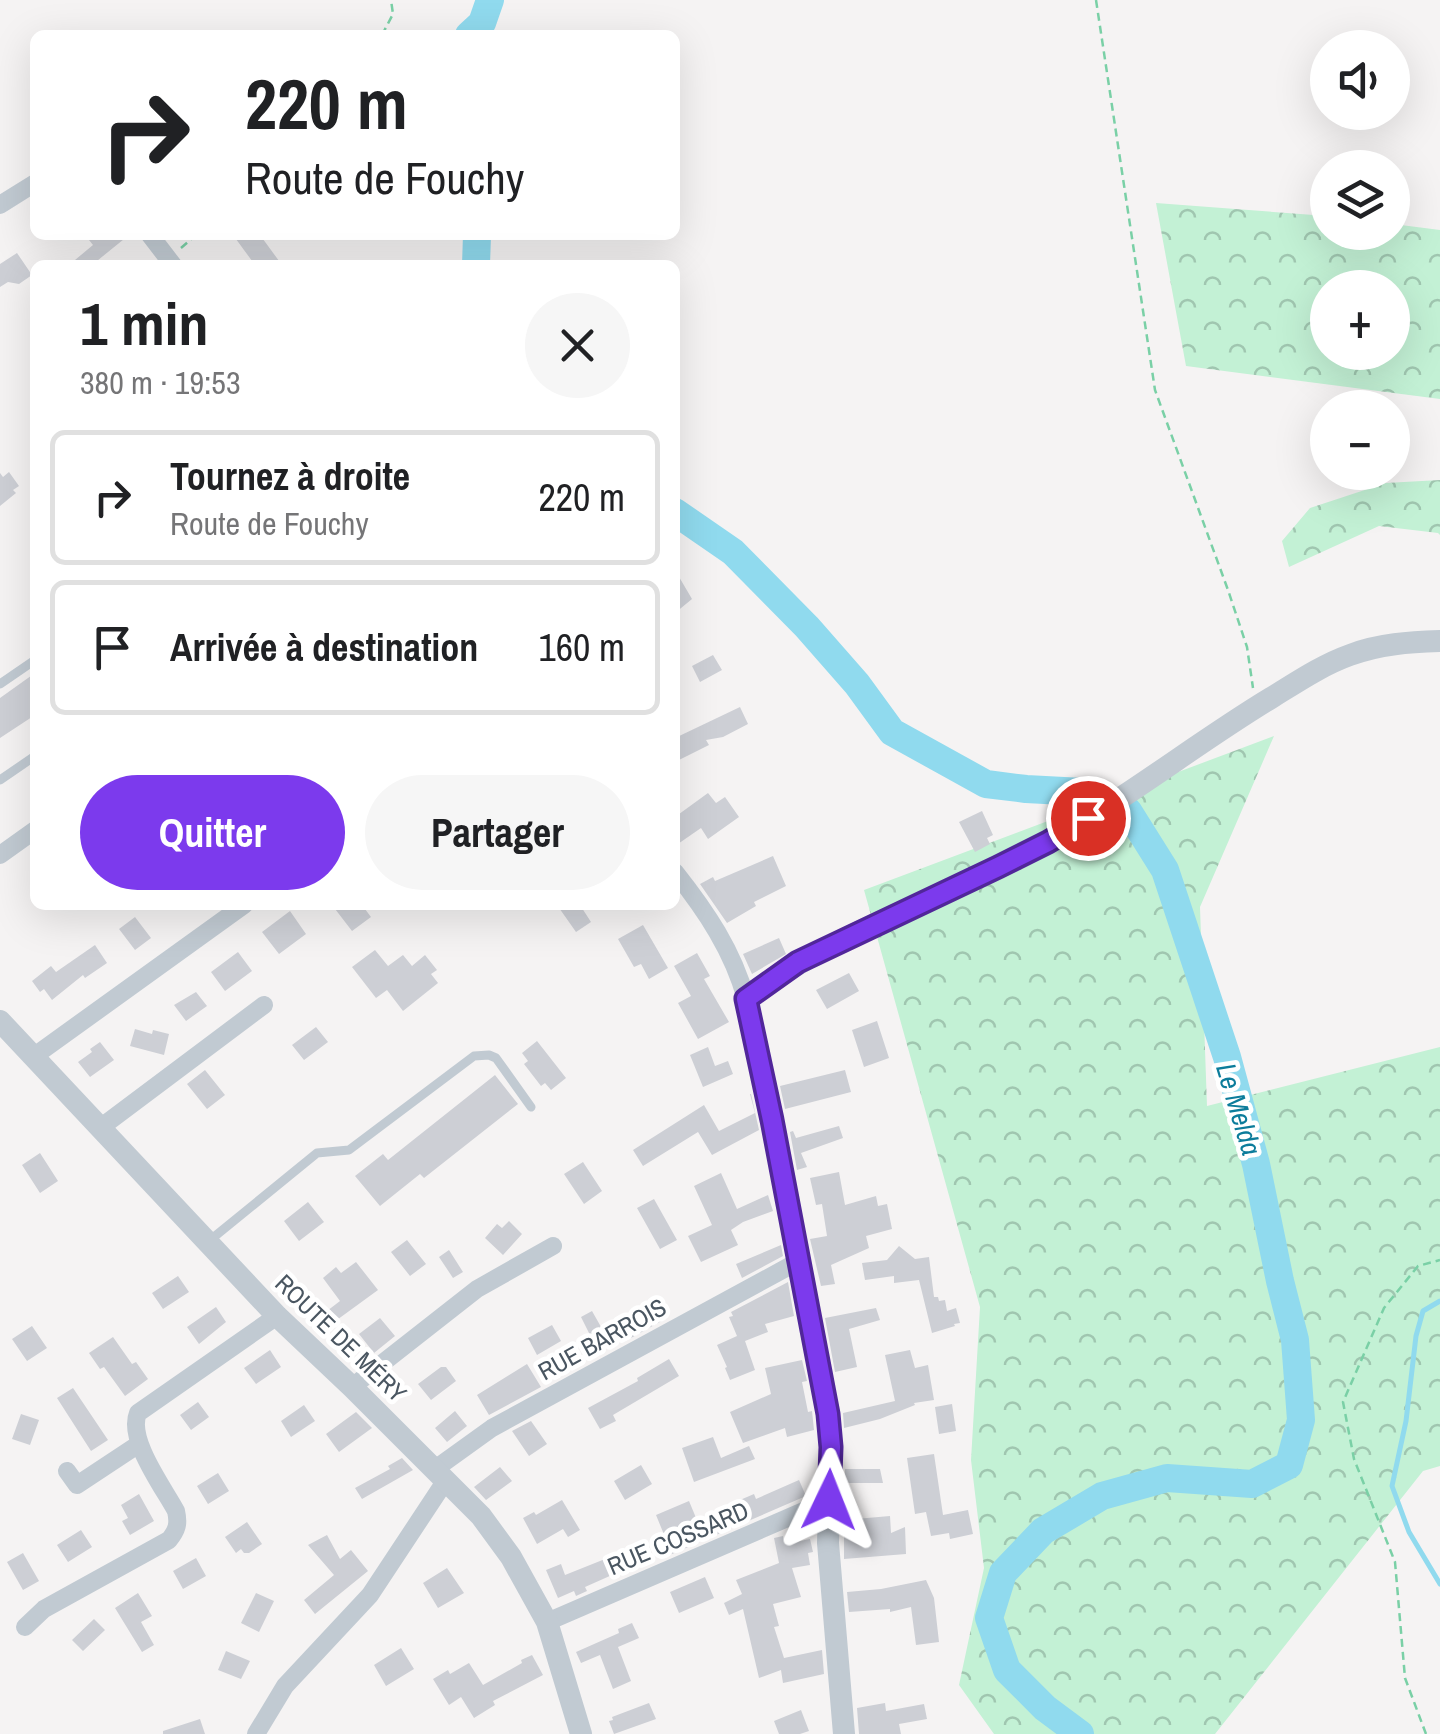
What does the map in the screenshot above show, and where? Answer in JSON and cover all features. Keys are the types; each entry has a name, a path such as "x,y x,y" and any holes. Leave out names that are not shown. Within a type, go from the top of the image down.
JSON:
{"street":[{"path":"0,204 30,187"},
{"path":"154,240 169,260"},
{"path":"746,999 798,962 1048,842 1326,664 1384,646 1440,642"},
{"path":"0,855 30,834"},
{"path":"680,879 715,926 739,974 772,1120 828,1414 830,1581 844,1734"},
{"path":"33,1057 237,910"},
{"path":"100,1128 264,1005"},
{"name":"ROUTE DE MÉRY","path":"0,1021 277,1316 481,1516 511,1557 546,1622 580,1734"},
{"path":"352,1387 477,1289 554,1246"},
{"name":"RUE BARROIS","path":"440,1474 492,1428 798,1260"},
{"path":"25,1627 44,1609 169,1540 179,1522 139,1444 134,1422 138,1413 277,1316"},
{"path":"68,1471 78,1485 139,1444"},
{"path":"256,1734 284,1686 370,1594 440,1474"},
{"name":"RUE COSSARD","path":"546,1622 829,1500"}],"lane":[{"path":"0,684 30,663"},
{"path":"0,780 30,759"},
{"path":"206,1242 318,1153 348,1150 474,1056 489,1054 496,1058 531,1107"}],"path":[{"path":"385,30 393,14 391,0"},
{"path":"1096,0 1155,390 1247,648 1250,681 1258,706"},
{"path":"173,260 191,240"},
{"path":"1426,1734 1405,1678 1395,1562 1354,1459 1343,1402 1384,1308 1418,1266 1440,1260"}],"green space":[{"path":"1156,203 1310,215 1310,250 1410,250 1410,226 1440,230 1440,399 1410,395 1410,390 1371,390 1186,366"},
{"path":"1440,480 1440,535 1379,526 1289,567 1282,541 1310,508 1365,490 1410,490 1410,482"},
{"path":"1274,736 1200,907 1207,1106 1440,1047 1440,1466 1423,1471 1215,1734 994,1734 959,1685 984,1568 971,1460 980,1307 864,890"}],"building":[{"path":"89,240 123,240 98,260 75,260 93,245"},
{"path":"237,240 264,240 278,260 251,260"},
{"path":"17,253 30,276 19,284 8,282 0,287 0,264"},
{"path":"9,472 19,486 0,506 0,473 3,477"},
{"path":"680,579 692,599 680,609"},
{"path":"713,655 722,670 700,682 692,666"},
{"path":"30,677 30,718 0,738 0,698"},
{"path":"740,707 748,724 723,737 706,740 709,745 680,760 680,736"},
{"path":"708,793 716,803 725,797 739,817 708,839 701,828 680,843 680,813"},
{"path":"982,811 993,835 987,838 990,844 975,852 959,822"},
{"path":"773,856 786,886 754,902 756,906 727,923 700,884"},
{"path":"336,910 366,910 371,917 352,931"},
{"path":"561,910 583,910 591,922 576,932"},
{"path":"290,911 306,934 279,954 262,932"},
{"path":"135,917 151,938 135,950 119,929"},
{"path":"643,925 668,968 649,979 641,964 634,967 618,939"},
{"path":"779,938 786,954 752,974 743,954"},
{"path":"95,945 107,963 85,978 83,975 52,1000 32,981 51,966 56,972"},
{"path":"375,950 388,966 403,955 412,966 425,955 437,970 431,974 438,983 403,1011 387,990 376,998 352,967"},
{"path":"238,952 252,971 225,991 211,972"},
{"path":"697,953 710,976 704,979 729,1022 698,1039 678,1003 691,996 674,966"},
{"path":"849,973 859,991 827,1009 816,990"},
{"path":"196,992 207,1006 186,1021 174,1005"},
{"path":"877,1021 889,1058 864,1067 852,1030"},
{"path":"316,1027 328,1042 304,1060 292,1045"},
{"path":"135,1029 169,1034 164,1055 130,1046"},
{"path":"537,1041 566,1078 551,1090 545,1083 541,1086 524,1064 528,1061 522,1053"},
{"path":"100,1042 114,1060 90,1077 78,1062"},
{"path":"708,1047 715,1066 728,1061 733,1074 703,1087 690,1055"},
{"path":"205,1070 225,1095 207,1109 187,1084"},
{"path":"845,1070 851,1092 785,1109 780,1086"},
{"path":"495,1075 518,1104 424,1178 420,1174 380,1206 355,1176 383,1154 388,1160"},
{"path":"751,1094 759,1130 712,1155 698,1132 643,1166 633,1150 704,1105 719,1131 755,1113"},
{"path":"839,1126 843,1138 801,1153 807,1167 797,1170 790,1132 796,1138"},
{"path":"40,1153 58,1181 40,1193 22,1165"},
{"path":"583,1162 602,1191 584,1204 564,1174"},
{"path":"839,1172 845,1205 876,1196 878,1206 887,1204 892,1229 866,1236 869,1248 831,1265 835,1284 821,1286 810,1239 827,1236 822,1204 816,1205 810,1178"},
{"path":"721,1173 737,1209 768,1195 773,1211 731,1230 738,1245 701,1262 688,1236 712,1225 694,1186"},
{"path":"654,1199 677,1240 660,1249 637,1208"},
{"path":"308,1202 324,1222 299,1241 284,1221"},
{"path":"509,1221 522,1234 503,1255 485,1238 497,1224 502,1228"},
{"path":"407,1240 426,1264 410,1276 391,1252"},
{"path":"781,1245 783,1256 742,1278 736,1264"},
{"path":"899,1246 915,1259 929,1257 934,1297 945,1300 947,1311 956,1308 960,1323 932,1333 919,1280 894,1283 894,1276 865,1280 862,1263 887,1260"},
{"path":"449,1250 463,1272 453,1278 439,1257"},
{"path":"356,1262 378,1290 319,1333 310,1324 340,1301 323,1278 336,1267 341,1273"},
{"path":"178,1276 189,1292 163,1309 152,1293"},
{"path":"788,1282 794,1316 765,1324 768,1332 745,1341 755,1370 730,1380 717,1345 737,1336 729,1317 733,1316 731,1312"},
{"path":"216,1307 226,1322 199,1344 187,1327"},
{"path":"661,1307 667,1318 631,1338 625,1327"},
{"path":"876,1308 880,1320 849,1329 857,1367 835,1372 825,1318"},
{"path":"592,1311 609,1341 591,1352 584,1341 591,1337 581,1317"},
{"path":"380,1318 395,1336 374,1353 359,1334"},
{"path":"552,1325 561,1341 537,1355 528,1338"},
{"path":"32,1326 47,1348 27,1361 12,1339"},
{"path":"113,1337 148,1379 125,1396 89,1353"},
{"path":"270,1350 281,1367 256,1384 244,1368"},
{"path":"910,1350 915,1368 928,1365 934,1400 914,1403 880,1419 844,1428 843,1413 895,1401 885,1355"},
{"path":"669,1359 679,1376 613,1415 616,1421 600,1429 588,1408"},
{"path":"802,1360 807,1381 802,1382 814,1430 787,1437 785,1428 743,1443 730,1412 771,1394 765,1368"},
{"path":"527,1364 541,1387 489,1415 477,1395"},
{"path":"446,1367 456,1381 431,1400 418,1384"},
{"path":"73,1388 108,1440 91,1451 57,1398"},
{"path":"198,1402 209,1417 191,1430 180,1415"},
{"path":"952,1404 956,1431 939,1434 935,1407"},
{"path":"304,1405 315,1421 291,1437 281,1421"},
{"path":"455,1411 467,1426 447,1442 435,1428"},
{"path":"356,1412 372,1428 339,1452 326,1434"},
{"path":"21,1414 39,1420 30,1445 12,1439"},
{"path":"531,1421 547,1444 529,1456 512,1431"},
{"path":"713,1437 721,1458 749,1446 755,1459 694,1482 682,1448"},
{"path":"934,1454 943,1515 968,1510 973,1534 950,1539 949,1533 931,1536 926,1512 915,1514 907,1458"},
{"path":"402,1458 413,1470 362,1499 355,1488"},
{"path":"641,1465 652,1484 625,1500 614,1481"},
{"path":"500,1467 512,1481 486,1500 474,1487"},
{"path":"845,1469 880,1469 883,1483 845,1483"},
{"path":"218,1473 229,1491 208,1504 197,1486"},
{"path":"799,1480 806,1496 672,1554 656,1515 689,1501 699,1525 743,1507 740,1500 754,1494 756,1499"},
{"path":"139,1494 154,1521 130,1535 122,1521 128,1518 121,1505"},
{"path":"562,1500 580,1530 568,1537 563,1529 537,1544 523,1518"},
{"path":"890,1516 891,1533 905,1527 906,1554 844,1559 844,1520"},
{"path":"247,1522 262,1544 249,1553 241,1549 236,1553 225,1537"},
{"path":"81,1530 92,1547 68,1562 57,1545"},
{"path":"327,1535 340,1559 351,1550 368,1571 315,1614 304,1600 334,1575 308,1545"},
{"path":"783,1536 785,1544 810,1539 813,1552 808,1553 810,1565 792,1568 801,1597 773,1604 779,1626 774,1627 784,1658 822,1650 824,1674 783,1683 781,1670 759,1678 743,1609 729,1615 724,1603 742,1594 736,1580 779,1563 774,1538"},
{"path":"23,1553 39,1581 23,1590 7,1562"},
{"path":"196,1558 206,1576 183,1589 173,1571"},
{"path":"605,1559 612,1575 585,1587 587,1591 576,1596 574,1591 558,1598 546,1570 561,1564 565,1575"},
{"path":"447,1568 464,1593 438,1608 423,1583"},
{"path":"705,1577 714,1598 679,1613 670,1592"},
{"path":"926,1580 934,1598 939,1642 916,1645 911,1607 890,1612 849,1612 847,1592"},
{"path":"138,1593 152,1616 141,1622 154,1645 142,1652 115,1608"},
{"path":"256,1593 274,1601 259,1632 241,1623"},
{"path":"94,1619 105,1630 83,1651 72,1640"},
{"path":"632,1623 639,1638 618,1647 631,1681 613,1689 600,1655 581,1663 576,1652"},
{"path":"401,1648 414,1669 386,1686 374,1665"},
{"path":"226,1651 250,1661 241,1679 218,1670"},
{"path":"532,1655 543,1675 493,1701 495,1705 474,1718 461,1697 449,1705 433,1679 469,1663 483,1685"},
{"path":"649,1703 656,1719 614,1734 609,1721 612,1717"},
{"path":"885,1703 886,1711 924,1704 927,1719 899,1724 901,1734 859,1734 857,1708"},
{"path":"801,1710 809,1731 779,1734 774,1721"},
{"path":"200,1719 205,1734 163,1734 163,1731"}],"waterway":[{"name":"Le Melda","path":"474,30 482,23 490,0"},
{"name":"Le Melda","path":"476,260 477,240"},
{"name":"Le Melda","path":"680,515 733,552 807,627 892,732 986,784 1083,792 1128,811 1165,870 1227,1057 1256,1164 1295,1340 1301,1420 1289,1465 1252,1484 1167,1478 1102,1496 1043,1531 1003,1573 989,1618 1007,1670 1045,1708 1080,1734"},
{"path":"1440,1301 1423,1311 1416,1336 1406,1421 1392,1486 1409,1532 1440,1584"}],"route":[{"path":"829,1500 828,1414 746,999 774,977 830,945 998,867 1088,818"}]}
